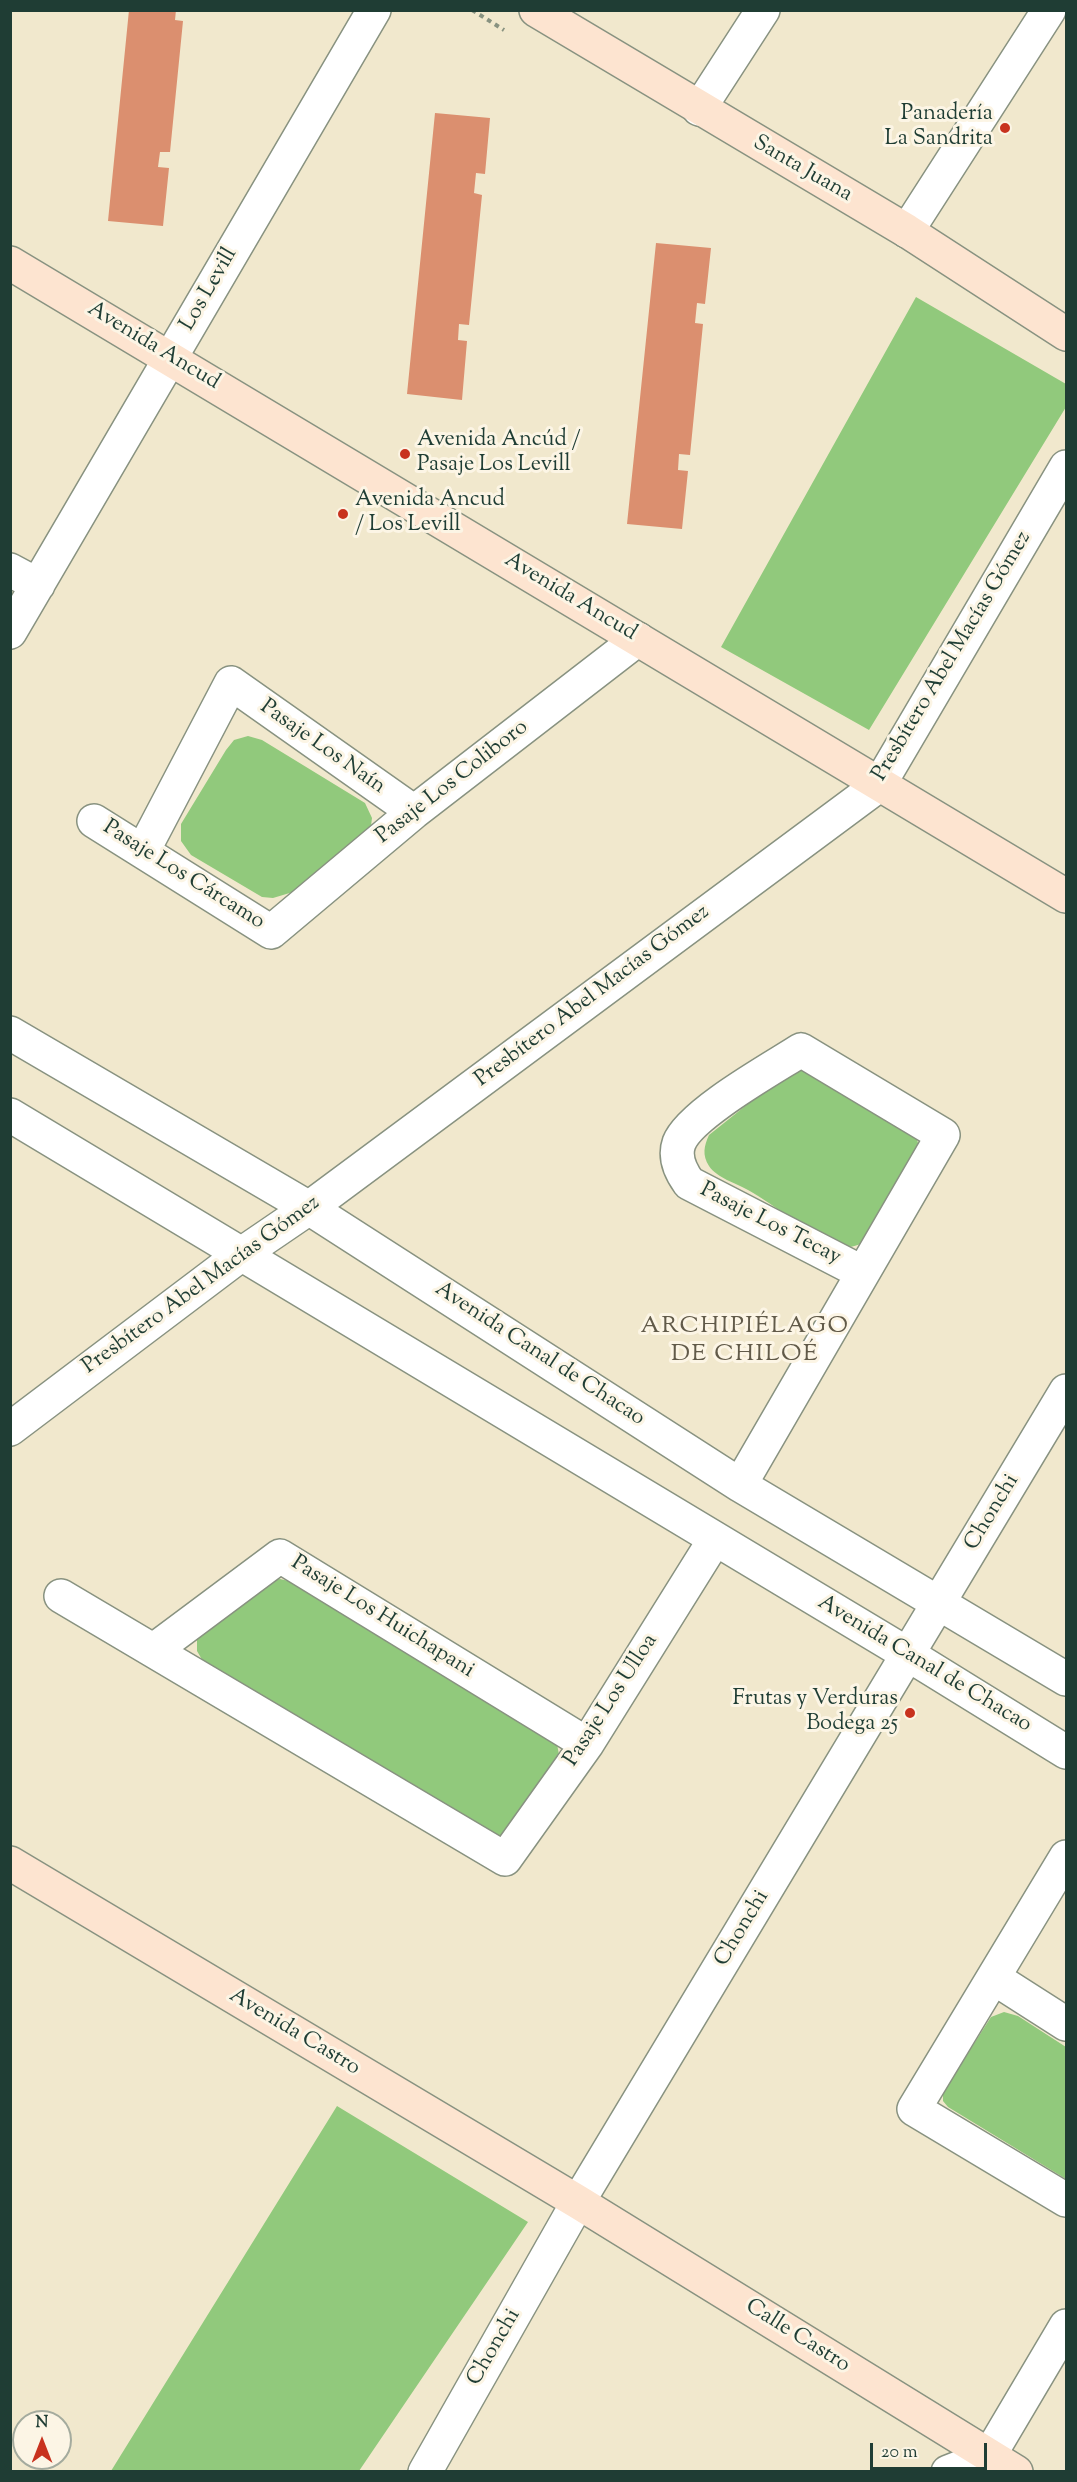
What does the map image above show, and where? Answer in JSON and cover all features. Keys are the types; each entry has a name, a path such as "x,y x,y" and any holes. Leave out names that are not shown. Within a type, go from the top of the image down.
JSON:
{"street":[{"name":"Los Levill","path":"10,632 24,578 171,357 374,10"},
{"name":"Santa Juana","path":"536,10 907,231 1066,334"},
{"path":"699,109 763,10"},
{"path":"907,231 1049,10"},
{"name":"Avenida Ancud","path":"10,263 171,357 1066,896"},
{"name":"Presbítero Abel Macías Gómez","path":"10,1429 243,1253 309,1208 879,785 1066,467"},
{"name":"Pasaje Los Coliboro","path":"272,932 414,812 638,639"},
{"name":"Pasaje Los Naín","path":"143,851 231,684 414,812"},
{"name":"Pasaje Los Cárcamo","path":"94,821 272,932"},
{"name":"Avenida Canal de Chacao","path":"10,1033 309,1208 740,1485 1066,1679"},
{"name":"Pasaje Los Tecay","path":"801,1050 943,1135 863,1273 689,1183 681,1173 678,1159 679,1144 690,1127 732,1094 801,1050"},
{"name":"Avenida Canal de Chacao","path":"10,1115 243,1253 1066,1752"},
{"path":"740,1485 863,1273"},
{"name":"Chonchi","path":"424,2472 578,2202 1066,1391"},
{"name":"Pasaje Los Ulloa","path":"154,1650 505,1858 587,1744 715,1539"},
{"name":"Pasaje Los Huichapani","path":"154,1650 280,1556 587,1744"},
{"path":"61,1596 154,1650"},
{"path":"1066,1857 914,2109 1066,2200"},
{"name":"Avenida Castro","path":"10,1863 578,2202"},
{"path":"994,1978 1066,2024"},
{"name":"Calle Castro","path":"578,2202 1003,2464"},
{"path":"948,2472 1003,2464 1066,2326"}],"green space":[{"path":"916,297 1066,384 1066,407 869,730 721,647"},
{"path":"248,736 262,740 365,803 372,818 371,826 361,839 293,892 273,898 262,897 191,855 181,841 181,824 226,750 234,740"},
{"path":"798,1068 916,1136 920,1150 863,1243 850,1247 835,1244 748,1190 717,1174 705,1158 705,1147 709,1135 789,1071"},
{"path":"271,1580 289,1581 557,1744 560,1760 515,1834 499,1838 204,1663 197,1651 197,1637"},
{"path":"1004,2012 1018,2016 1066,2047 1066,2179 948,2107 943,2101 943,2092 991,2017"},
{"path":"337,2106 528,2222 359,2471 111,2471"}],"building":[{"path":"129,10 176,10 175,20 183,21 170,152 160,152 158,167 169,168 163,226 108,221"},
{"path":"435,113 490,118 485,174 476,173 474,193 482,195 469,325 459,324 458,340 467,341 462,400 407,394"},
{"path":"656,243 711,248 705,304 697,303 695,323 703,324 690,455 679,454 678,470 688,471 682,529 627,524"}],"place":[{"name":"Panadería La Sandrita","path":"1005,128"},
{"name":"Avenida Ancúd / Pasaje Los Levill","path":"405,454"},
{"name":"Avenida Ancud / Los Levill","path":"343,514"},
{"name":"Frutas y Verduras Bodega 25","path":"910,1713"}],"district":[{"name":"ARCHIPIÉLAGO DE CHILOÉ","path":"745,1342"}]}
